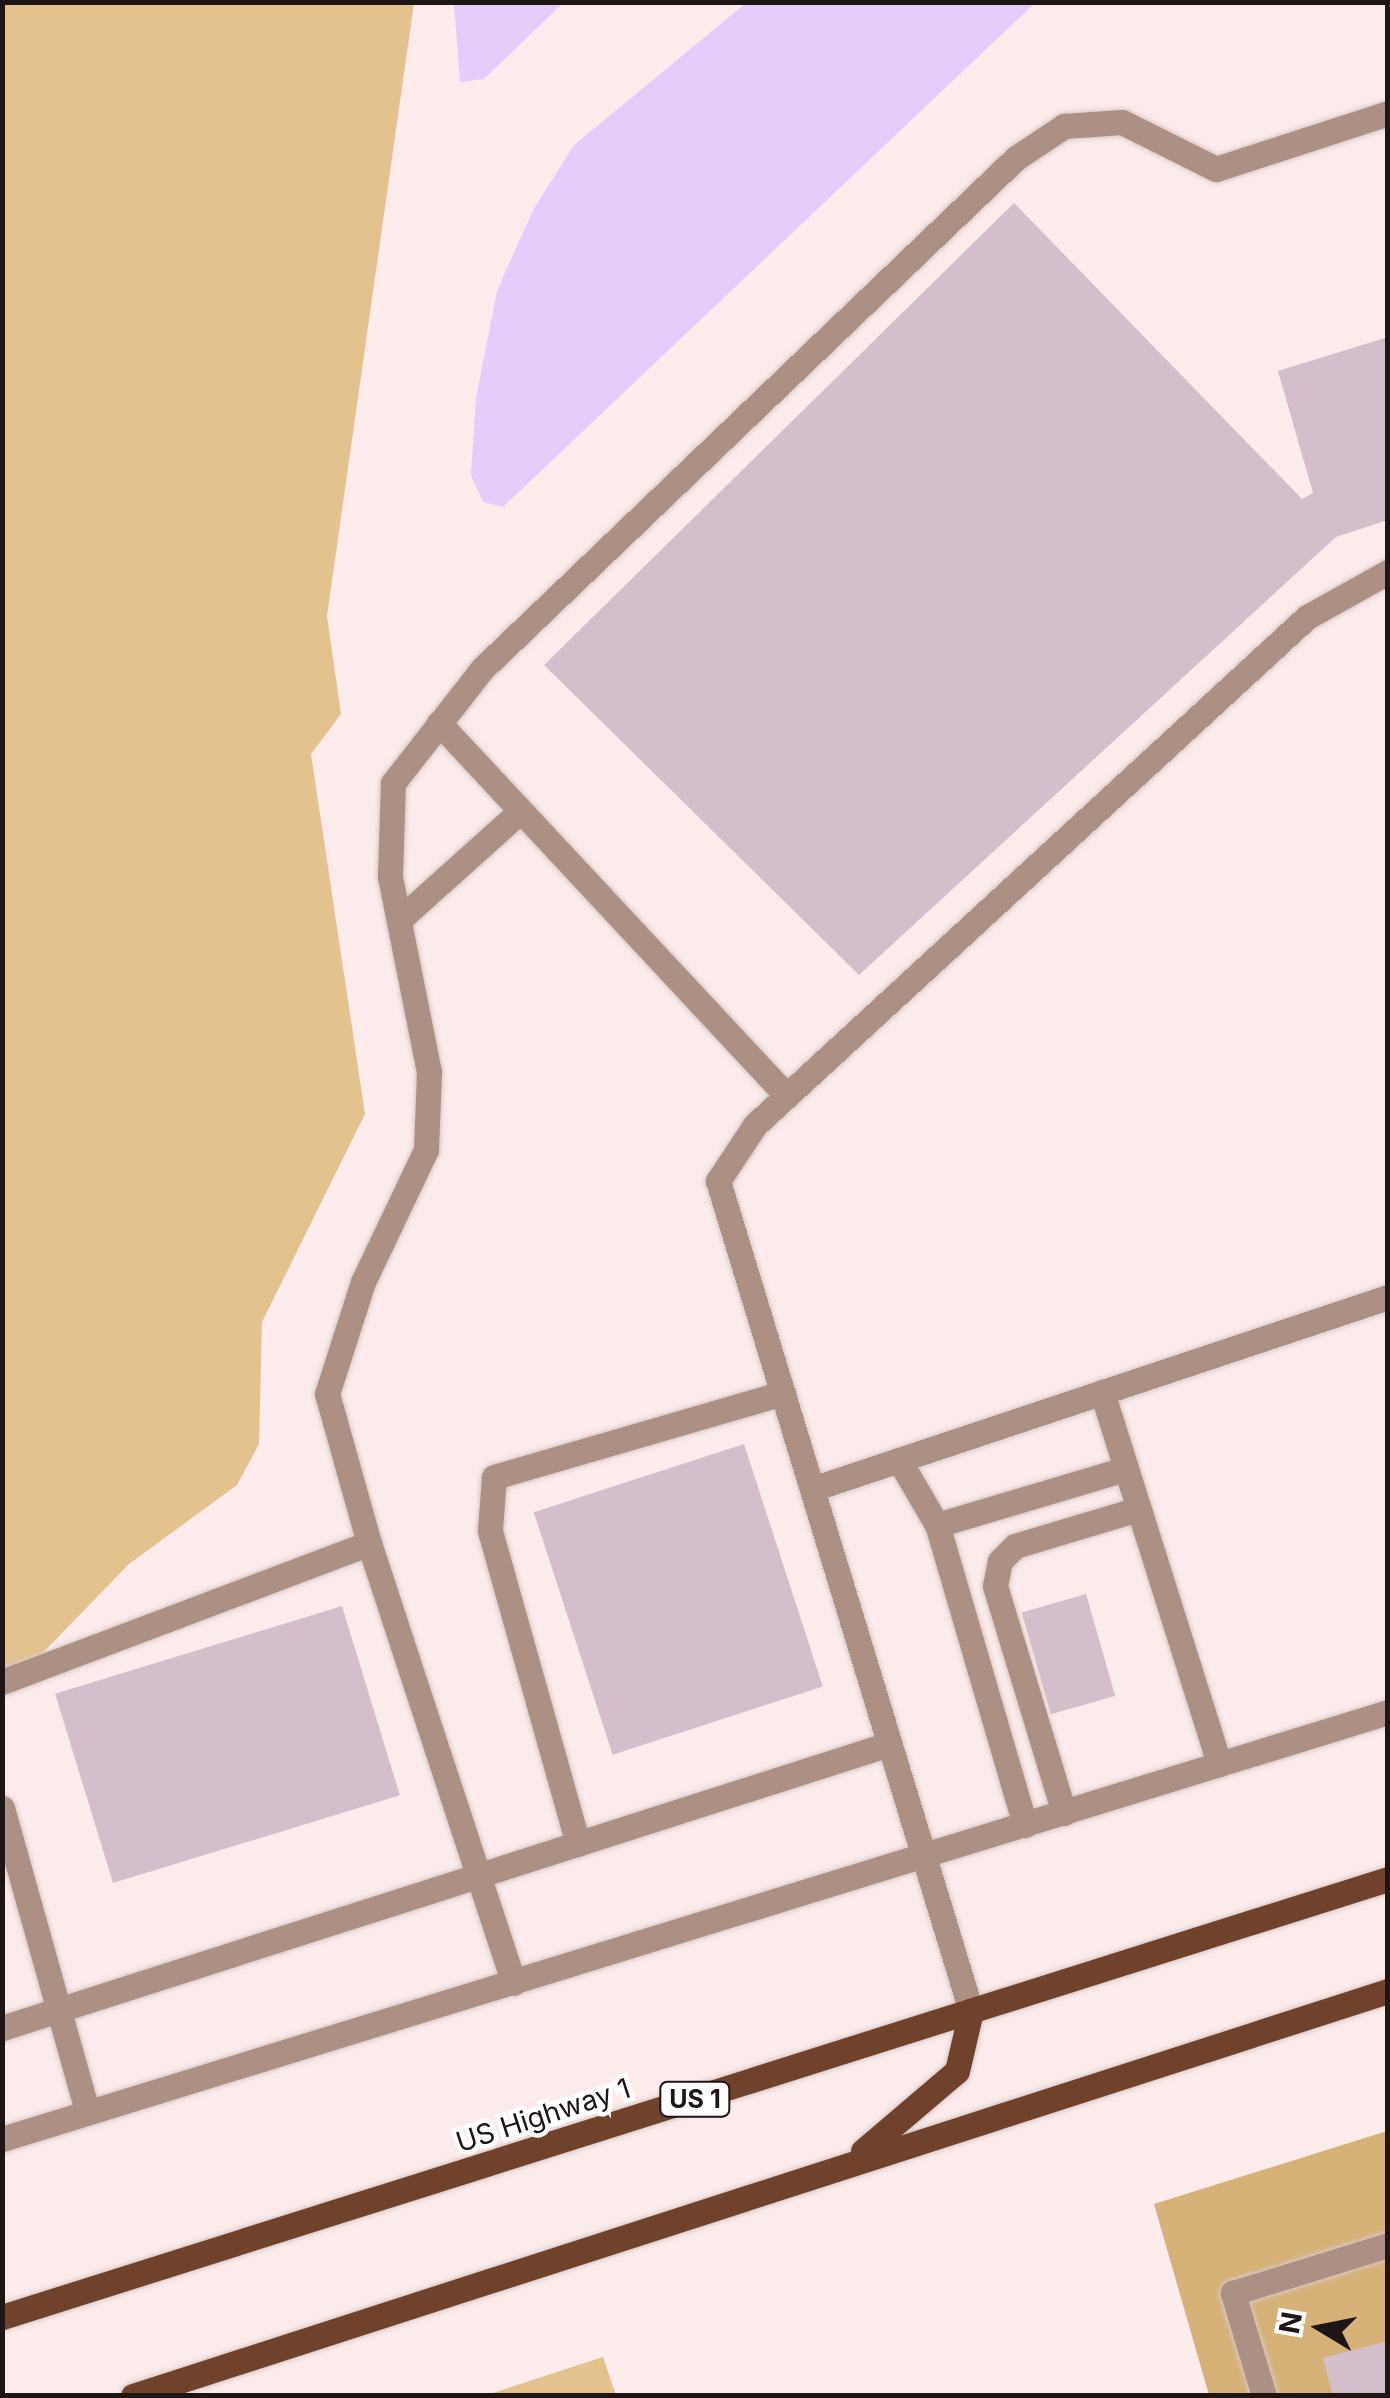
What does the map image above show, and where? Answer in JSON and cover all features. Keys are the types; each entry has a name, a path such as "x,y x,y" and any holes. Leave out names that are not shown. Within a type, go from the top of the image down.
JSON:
{"main road":[{"name":"US Highway 1","path":"2,2317 1388,1879"},
{"path":"133,2396 856,2158 1388,1991"},
{"path":"856,2158 957,2071 972,2011"}],"lane":[{"path":"514,1983 369,1543 327,1394 363,1282 426,1150 429,1072 399,920 392,783 482,669 1016,158 1064,126 1122,122 1216,169 1388,113"},
{"path":"972,2011 718,1180 786,1096 1321,605 1388,572"},
{"path":"439,723 516,814 786,1096"},
{"path":"399,920 516,814"},
{"path":"812,1489 1388,1297"},
{"path":"1102,1392 1219,1764"},
{"path":"578,1844 490,1530 494,1477 783,1393"},
{"path":"899,1460 937,1525 1025,1826"},
{"path":"937,1525 1125,1469"},
{"path":"1064,1813 995,1586 1000,1560 1015,1546 1138,1509"},
{"path":"2,1682 369,1543"},
{"path":"2,2138 1388,1712"},
{"path":"2,2028 889,1744"},
{"path":"2,1808 87,2112"},
{"path":"1264,2396 1234,2293 1387,2248"}],"shaded area":[{"path":"454,2 563,3 484,79 460,82"},
{"path":"3,3 414,3 327,616 341,714 311,754 365,1114 262,1322 259,1444 237,1485 129,1564 3,1694"},
{"path":"746,3 1035,3 503,507 483,502 471,475 476,398 497,291 533,210 574,145"},
{"path":"1387,2131 1387,2395 1209,2395 1154,2204"},
{"path":"603,2357 616,2395 487,2395"}],"building":[{"path":"1014,203 1302,499 1313,493 1278,371 1388,337 1388,520 1336,537 859,975 544,665"},
{"path":"744,1444 823,1687 613,1755 534,1512"},
{"path":"1086,1594 1115,1696 1051,1714 1022,1612"},
{"path":"342,1606 400,1795 113,1883 55,1694"},
{"path":"1388,2341 1388,2396 1333,2396 1323,2358"}]}
